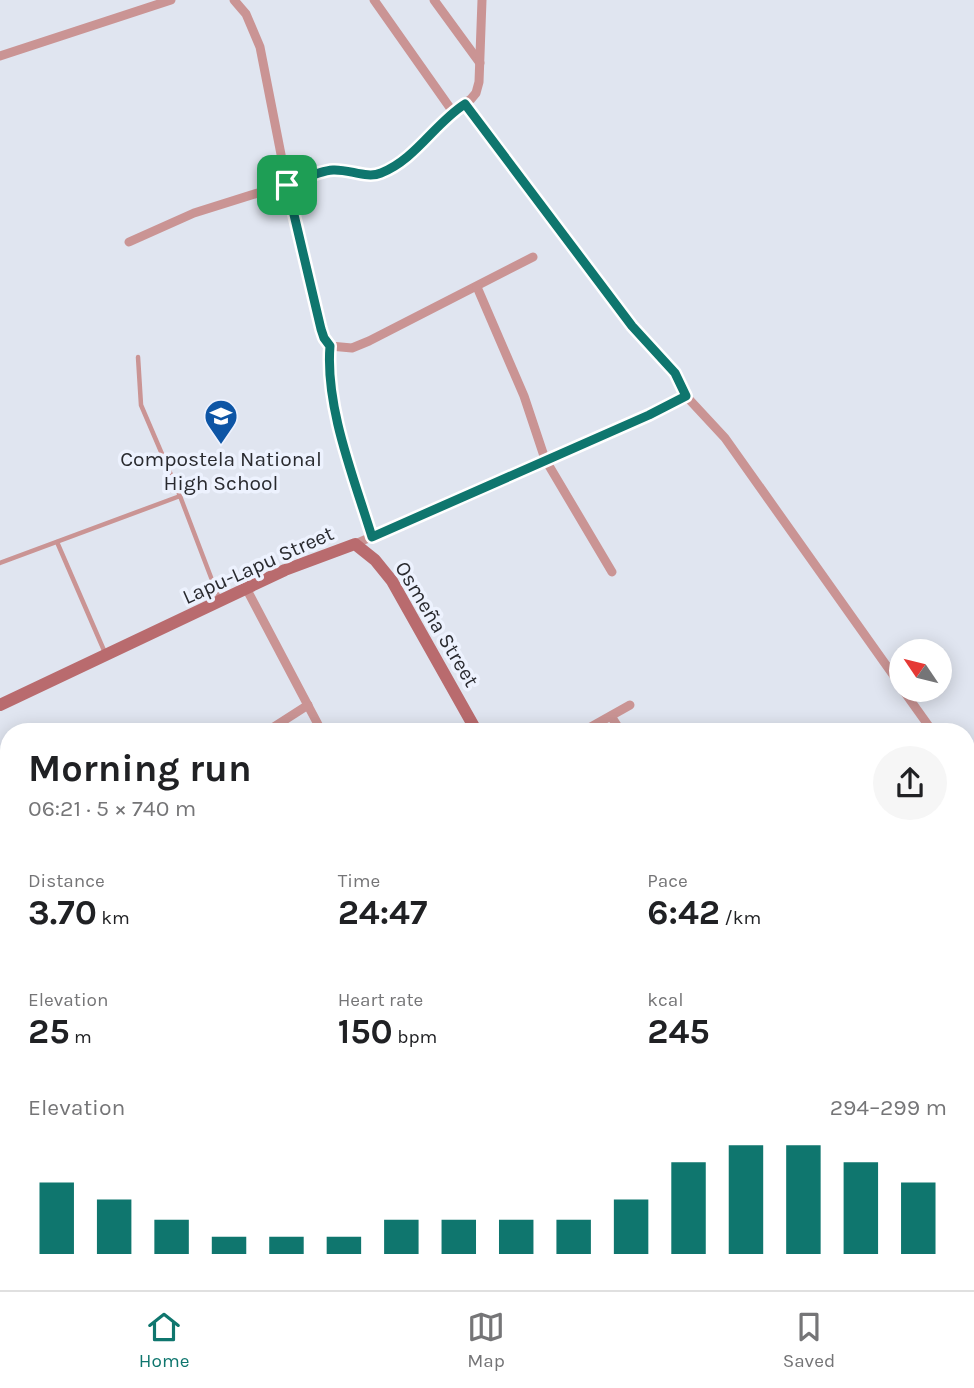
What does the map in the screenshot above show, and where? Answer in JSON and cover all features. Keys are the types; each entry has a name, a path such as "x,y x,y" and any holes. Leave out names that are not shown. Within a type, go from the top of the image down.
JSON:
{"street":[{"path":"0,55 171,0"},
{"path":"234,0 246,14 260,47 287,185 321,329 330,346 328,363 341,430 372,537"},
{"path":"374,0 453,112"},
{"path":"434,0 480,63"},
{"path":"129,242 194,213 331,170 370,175 383,172 404,160 479,88 482,0"},
{"path":"465,104 632,326 675,373 686,396 725,438 889,670"},
{"path":"330,346 352,348 533,257"},
{"path":"477,287 524,396 545,459 612,572"},
{"name":"Lapu-Lapu Street","path":"0,705 304,562 372,537 649,415 686,396"},
{"name":"Osmeña Street","path":"355,544 375,560 393,581 472,723"},
{"path":"247,588 317,723"},
{"path":"912,702 927,723"},
{"path":"280,723 308,705"},
{"path":"598,723 630,705"},
{"path":"611,716 615,723"}],"lane":[{"path":"138,357 141,405 180,496 220,601"},
{"path":"0,563 180,496"},
{"path":"57,542 106,656"}],"place":[{"name":"Compostela National High School","path":"221,446"}],"route":[{"path":"465,104 632,326 675,373 686,396 649,415 372,537 341,430 328,363 330,346 321,329 287,185 331,170 370,175 383,172 404,160 453,112 465,104"}]}
